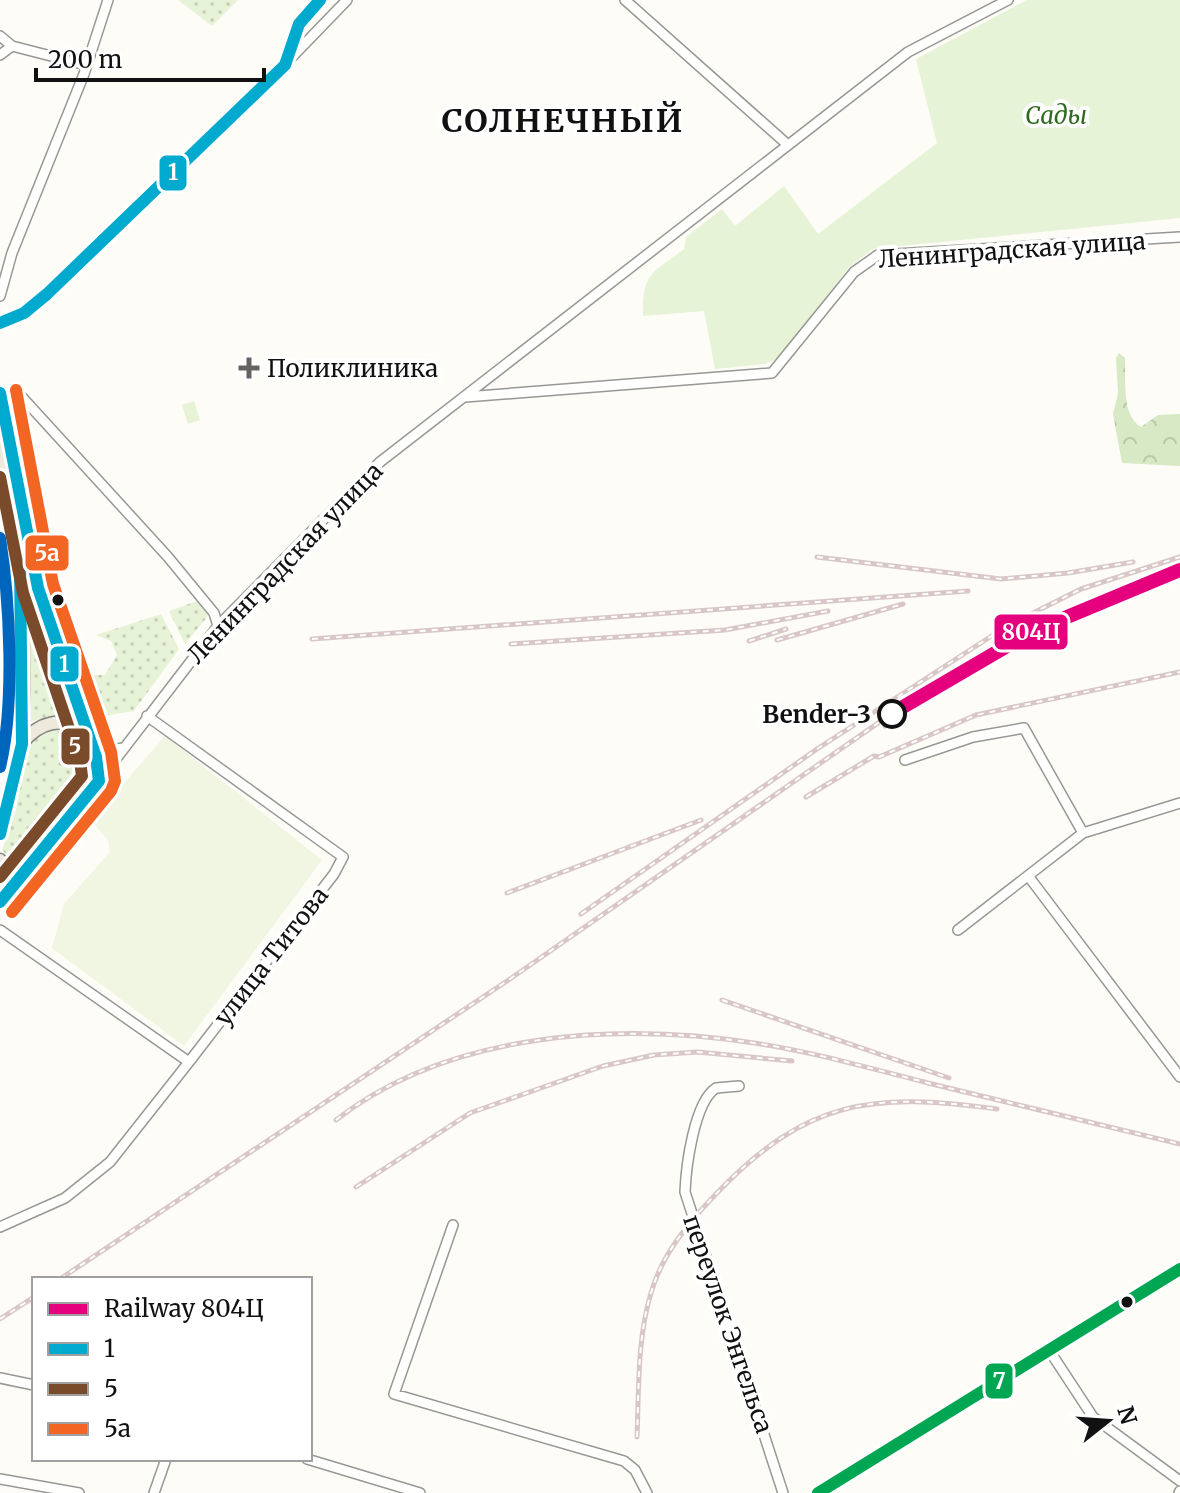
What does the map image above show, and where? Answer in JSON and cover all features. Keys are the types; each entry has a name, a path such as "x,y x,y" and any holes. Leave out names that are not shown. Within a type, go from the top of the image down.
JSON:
{"main road":[{"path":"0,393 38,588 96,757 99,781 0,902"},
{"path":"0,435 22,575 22,744 0,834"},
{"path":"22,744 33,729 48,723 62,721 86,728"},
{"path":"0,860 9,867 21,868 35,861"}],"street":[{"path":"0,296 12,253 86,65 108,0"},
{"path":"285,65 299,24 320,0"},
{"path":"0,323 24,313 66,277 285,65 347,0"},
{"path":"625,0 788,145"},
{"name":"Ленинградская улица","path":"99,781 218,626 380,462 916,46 1008,0"},
{"path":"0,36 12,46 86,65"},
{"path":"0,55 12,46"},
{"name":"Ленинградская улица","path":"465,397 772,373 854,272 878,255 1180,237"},
{"path":"21,396 168,557 214,613 218,626"},
{"name":"улица Титова","path":"147,716 343,857 334,874 189,1062"},
{"path":"86,728 100,746 111,750 124,748"},
{"path":"905,760 973,737 1024,728 1083,833"},
{"path":"958,930 1083,833 1180,803"},
{"path":"1029,877 1180,1077"},
{"path":"0,930 189,1062 110,1162 65,1198 0,1227"},
{"name":"переулок Энгельса","path":"739,1086 716,1088 707,1098 688,1154 685,1200 753,1392 783,1493"},
{"path":"453,1225 394,1394 624,1461 635,1470 647,1493"},
{"path":"818,1493 1180,1269"},
{"path":"1049,1350 1093,1417 1180,1481"},
{"path":"0,1378 32,1385"},
{"path":"154,1493 165,1461"},
{"path":"312,1461 420,1493"},
{"path":"0,1479 79,1493"}],"green space":[{"path":"178,0 238,0 212,26"},
{"name":"Сады","path":"1027,0 1180,0 1180,218 873,249 848,268 781,357 765,364 715,369 704,311 643,316 645,290 652,274 684,249 686,237 722,209 735,226 784,186 818,234 937,143 916,59"},
{"path":"1119,353 1125,358 1127,405 1141,427 1158,415 1180,414 1180,466 1122,463 1113,414 1118,393 1116,358"},
{"path":"194,401 200,420 188,424 182,405"},
{"path":"197,601 208,616 185,644 169,611"},
{"path":"27,604 33,610 70,719 54,716 29,722"},
{"path":"161,614 179,649 134,711 96,717 80,674 105,675 117,655 111,641 96,635"},
{"path":"53,729 77,736 89,769 88,778 23,859 14,862 2,850 16,810 28,740"},
{"path":"165,736 322,860 184,1046 52,948 64,904 110,852 108,840 91,821"}],"railway":[{"path":"817,557 1001,579 1068,573 1133,562"},
{"path":"581,914 817,749 1007,626 1081,589 1180,557"},
{"path":"885,726 990,660 1027,641 1102,606 1180,577"},
{"path":"312,639 968,591"},
{"path":"777,640 903,604"},
{"path":"511,644 725,630 828,611"},
{"path":"749,641 786,629"},
{"path":"806,797 874,756 879,757 976,715 1180,672"},
{"path":"63,1277 510,979 891,714"},
{"path":"507,893 701,820"},
{"path":"722,1000 949,1078"},
{"path":"336,1120 382,1090 431,1067 484,1051 540,1040 652,1034 708,1037 804,1052 1180,1144"},
{"path":"356,1187 470,1113 603,1066 654,1055 697,1052 792,1061"},
{"path":"637,1437 641,1346 646,1310 656,1279 669,1252 687,1227 750,1162 781,1138 812,1121 844,1109 878,1103 914,1102 997,1109"},
{"path":"0,1319 32,1298"}],"rail line":[{"name":"804Ц","path":"891,714 1031,632 1180,570"}],"transit line":[{"name":"1","path":"0,323 24,313 47,294 285,65 299,24 320,0"},
{"name":"5а","path":"12,912 111,791 115,781 111,752 53,584 16,390"},
{"name":"1","path":"0,393 38,588 96,757 99,781 0,902"},
{"name":"5","path":"0,477 23,593 80,761 82,776 0,877"},
{"path":"0,538 9,653 8,714 0,767"},
{"name":"1","path":"0,834 22,744 20,564"},
{"name":"7","path":"818,1493 1180,1269"}],"place":[{"name":"Поликлиника","path":"249,368"},
{"name":"Bender-3","path":"892,714"}],"district":[{"name":"СОЛНЕЧНЫЙ","path":"563,121"}]}
